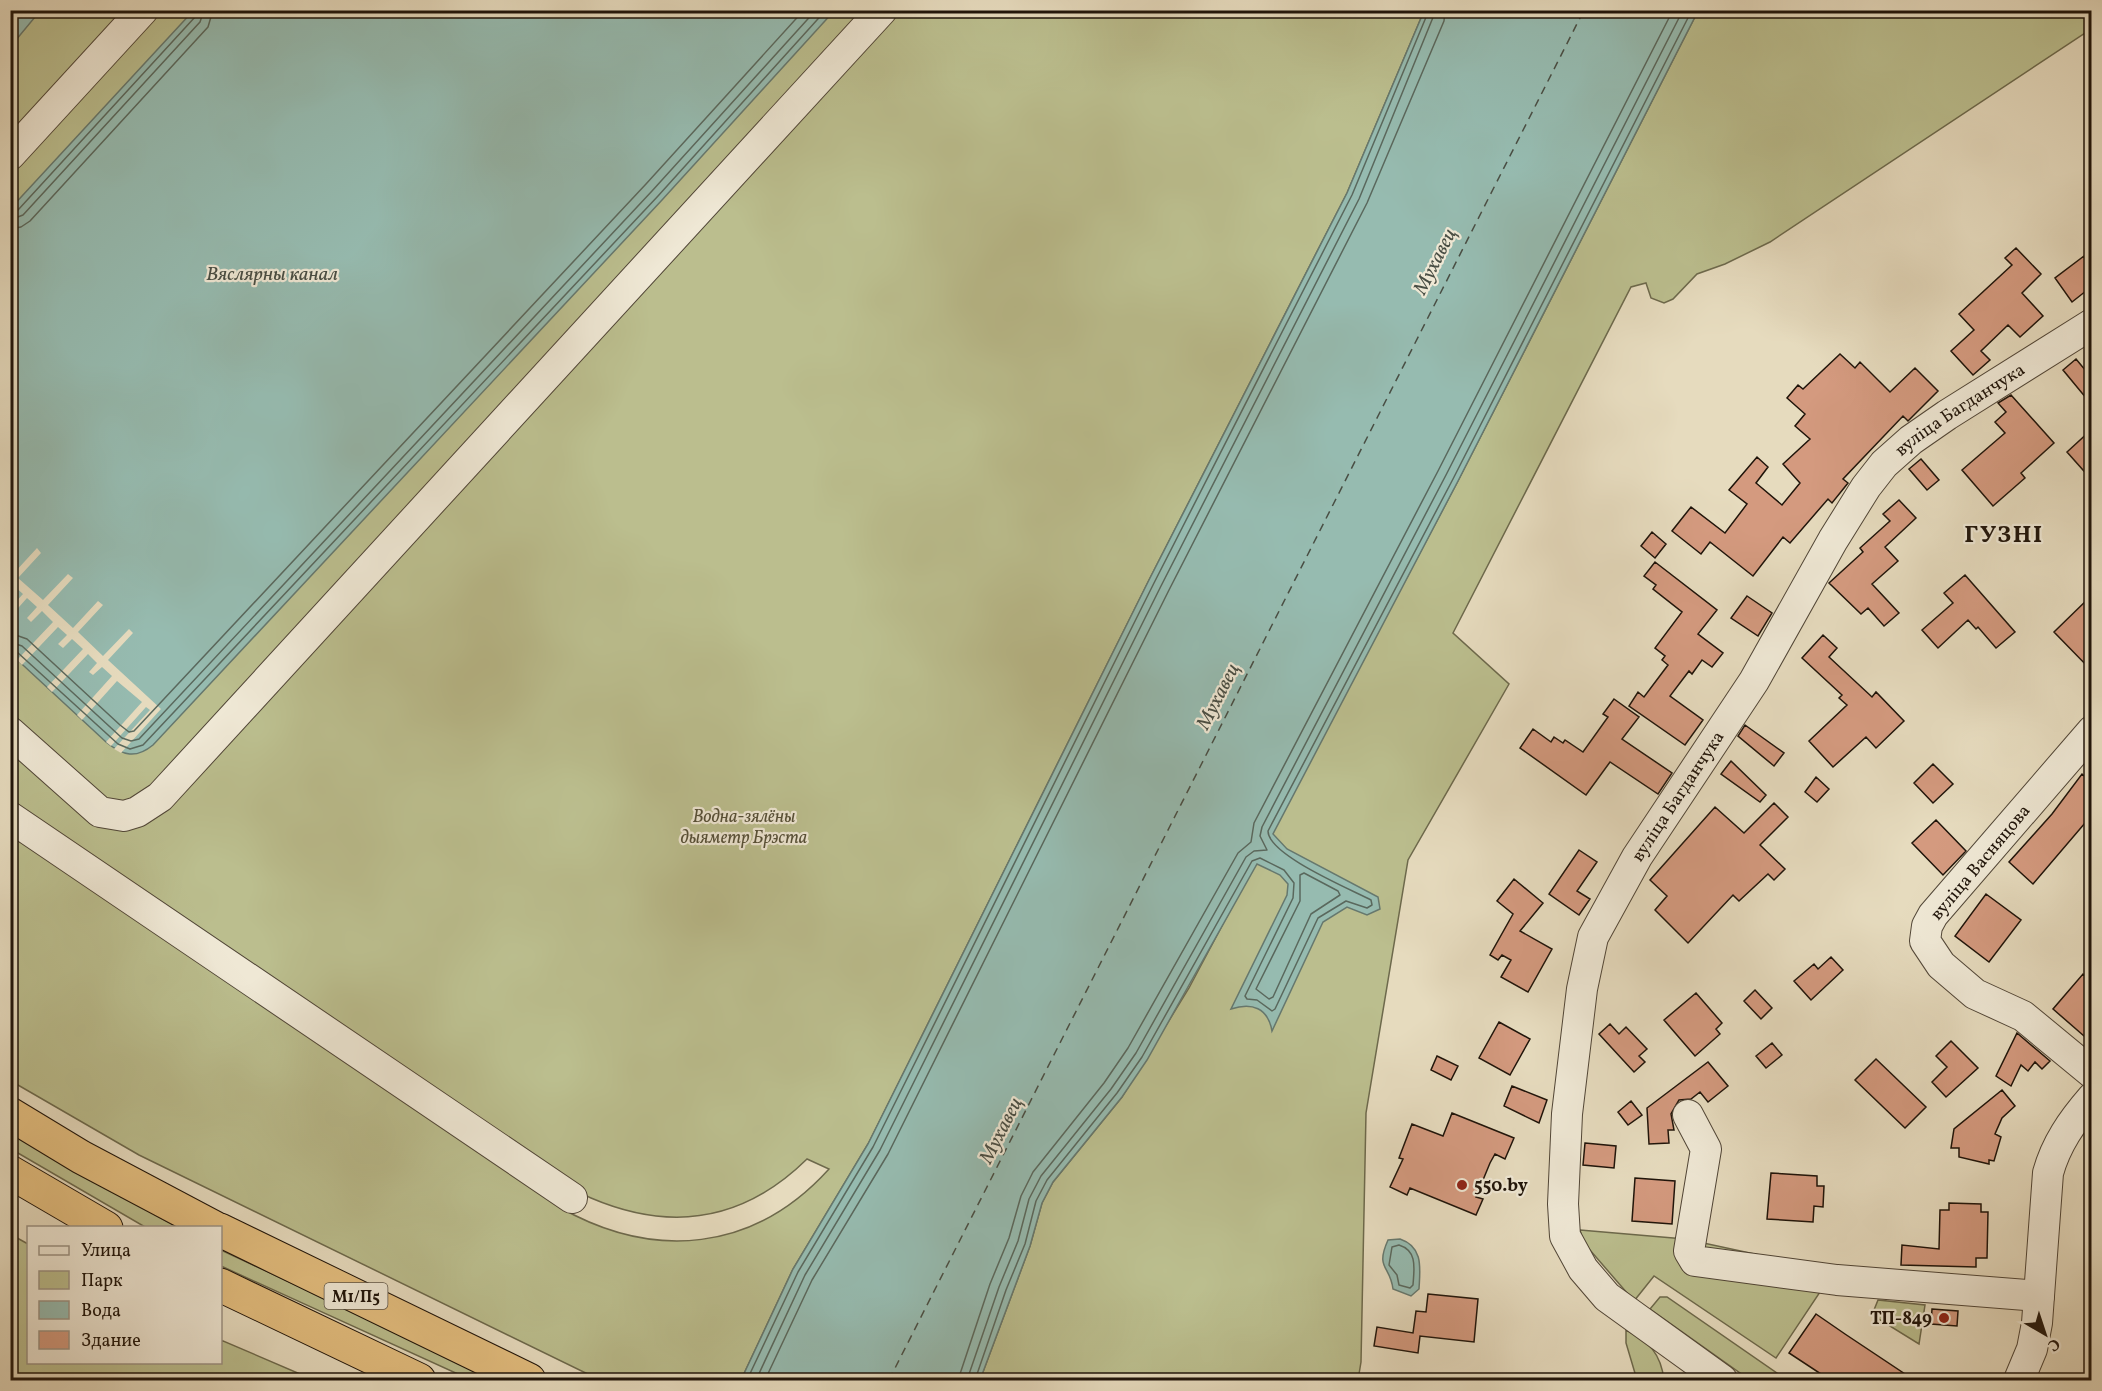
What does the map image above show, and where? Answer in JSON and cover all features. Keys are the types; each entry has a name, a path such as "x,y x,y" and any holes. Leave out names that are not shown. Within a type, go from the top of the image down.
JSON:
{"highway":[{"path":"10,1114 81,1157 213,1226"},
{"path":"10,1172 104,1226"},
{"name":"М1/П5","path":"222,1231 529,1380"},
{"name":"М1/П5","path":"222,1286 419,1380"}],"street":[{"path":"10,155 143,10"},
{"path":"10,732 100,812 124,816 137,812 160,797 882,10"},
{"name":"вуліца Багданчука","path":"1722,1380 1687,1369 1607,1297 1583,1269 1565,1236 1563,1203 1567,1114 1582,988 1593,937 1636,857 1754,681 1833,540 1866,487 1884,464 1911,440 1947,415 2091,324"},
{"name":"вуліца Васняцова","path":"2091,731 1933,915 1927,926 1925,940 1931,953 1963,986 1988,1001 2023,1016 2091,1073"},
{"path":"10,817 572,1198"},
{"path":"2019,1380 2032,1349 2039,1296 2050,1164 2063,1135 2091,1098"},
{"path":"1688,1115 1706,1149 1689,1251 1695,1261 1837,1280 2039,1296"}],"green space":[{"name":"Водна-зялёны дыяметр Брэста","path":"40,10 1424,11 1347,193 1149,580 868,1144 793,1269 741,1380 600,1380 139,1155 11,1081 11,830 559,1207 595,1224 631,1236 666,1241 702,1239 736,1232 769,1218 800,1197 829,1169 807,1159 783,1180 759,1196 733,1207 706,1214 679,1217 651,1215 621,1209 591,1198 551,1174 11,804 10,46"},
{"path":"1698,11 2091,11 2091,29 1770,242 1725,264 1697,274 1673,299 1664,303 1651,298 1646,283 1631,287 1453,633 1509,684 1408,860 1366,1113 1361,1362 1358,1380 980,1380 1030,1246 1042,1203 1053,1182 1122,1097 1189,988 1458,481"},
{"path":"10,1132 175,1226 143,1226 11,1149"},
{"path":"1580,1230 1685,1239 1834,1271 1776,1358 1654,1276 1634,1301 1583,1242"},
{"path":"10,1234 27,1243 27,1364 222,1364 222,1340 314,1380 11,1380"},
{"path":"222,1250 497,1379 471,1380 222,1266"},
{"path":"1660,1297 1667,1297 1787,1380 1750,1380 1650,1309"},
{"path":"1878,1300 1925,1305 1919,1344 1872,1315"},
{"path":"1626,1330 1652,1349 1660,1363 1664,1380 1637,1380 1626,1343"}],"water":[{"path":"10,11 40,11 11,46"},
{"name":"Вяслярны канал","path":"193,11 834,11 662,200 153,745 141,752 130,754 106,742 11,654 10,209"},
{"name":"Мухавец","path":"1424,11 1698,11 1458,481 1273,834 1287,849 1378,897 1380,909 1367,915 1347,907 1323,922 1272,1031 1267,1017 1258,1009 1246,1006 1231,1009 1287,895 1288,884 1280,875 1257,864 1147,1060 1122,1097 1053,1182 1042,1203 1030,1246 980,1380 741,1380 793,1269 868,1144 1149,580 1347,193"},
{"path":"1400,1239 1413,1247 1419,1260 1419,1289 1411,1296 1393,1289 1383,1262 1384,1249 1388,1240"}],"pier":[{"path":"37,548 41,553 18,578 43,600 68,574 73,578 48,605 73,628 98,601 103,605 78,632 103,656 129,629 133,633 108,660 161,709 121,753 114,749 150,710 146,707 111,746 106,742 142,702 117,681 82,720 77,715 112,676 102,667 93,675 89,672 97,663 88,654 52,692 47,687 83,649 72,639 63,648 58,644 67,635 58,627 22,665 17,660 53,622 42,611 31,622 27,618 37,607 27,598 11,616 11,607 23,594 11,585 11,570 14,573"}],"building":[{"path":"2016,248 2041,274 2022,293 2043,316 2020,337 2008,325 1981,351 1990,360 1973,375 1951,351 1974,330 1959,314 2012,265 2005,258"},
{"path":"2084,256 2091,266 2091,287 2072,302 2055,278"},
{"path":"1840,354 1855,368 1860,362 1890,392 1915,368 1938,391 1908,421 1903,416 1843,479 1848,483 1832,503 1828,499 1790,543 1783,537 1753,576 1710,542 1701,554 1672,531 1691,507 1725,533 1747,504 1729,490 1757,457 1768,467 1756,483 1782,505 1800,483 1783,464 1810,439 1795,426 1805,414 1787,398 1798,385 1803,389"},
{"path":"2076,359 2091,377 2091,404 2063,370"},
{"path":"2011,395 2054,443 2021,473 2025,478 1993,506 1962,470 2005,433 1995,422 2006,412 1998,403"},
{"path":"2091,430 2091,479 2067,452"},
{"path":"1921,459 1939,480 1927,490 1909,469"},
{"path":"1899,500 1916,518 1885,547 1898,561 1872,584 1899,613 1884,626 1868,608 1861,614 1829,583 1863,552 1860,548 1890,521 1883,514"},
{"path":"1652,532 1666,544 1655,558 1641,546"},
{"path":"1655,562 1717,610 1698,634 1723,653 1712,667 1702,660 1692,674 1689,671 1670,696 1703,720 1685,745 1629,706 1638,692 1644,697 1668,665 1662,660 1665,656 1655,648 1682,612 1653,589 1656,585 1644,576"},
{"path":"1965,575 2015,632 1996,648 1978,627 1976,629 1968,620 1938,648 1922,630 1953,603 1944,593"},
{"path":"1747,596 1772,613 1758,636 1731,618"},
{"path":"2091,596 2091,670 2054,632"},
{"path":"1823,635 1837,648 1829,657 1872,697 1876,692 1904,721 1876,748 1866,737 1833,767 1809,741 1847,705 1839,698 1842,695 1802,658"},
{"path":"1614,699 1639,717 1622,739 1672,773 1658,794 1610,762 1586,795 1520,748 1533,729 1551,742 1554,737 1563,743 1565,740 1583,752 1608,717 1603,714"},
{"path":"1745,725 1784,753 1774,766 1738,736"},
{"path":"1731,761 1766,795 1760,802 1721,774"},
{"path":"1933,764 1953,784 1933,803 1914,783"},
{"path":"2082,774 2091,782 2091,816 2033,884 2009,862 2052,814"},
{"path":"1816,777 1829,789 1817,802 1805,792"},
{"path":"1774,803 1788,817 1760,845 1785,869 1774,880 1768,874 1739,901 1733,895 1688,943 1655,910 1667,896 1650,880 1715,807 1744,833"},
{"path":"1936,820 1966,851 1943,875 1912,843"},
{"path":"1579,850 1597,862 1577,891 1590,899 1579,915 1549,894"},
{"path":"1514,879 1543,903 1520,931 1552,949 1528,992 1501,977 1511,960 1502,955 1498,960 1490,955 1513,914 1497,901"},
{"path":"1986,894 2021,920 1989,962 1955,936"},
{"path":"1831,957 1843,970 1811,1000 1794,981 1814,964 1818,969"},
{"path":"2083,974 2091,982 2091,1027 2084,1036 2053,1009"},
{"path":"1755,990 1772,1008 1761,1019 1744,1001"},
{"path":"1696,993 1722,1023 1716,1029 1720,1034 1695,1056 1664,1020"},
{"path":"1499,1022 1530,1039 1510,1075 1479,1058"},
{"path":"1610,1024 1619,1034 1626,1027 1647,1049 1639,1056 1645,1062 1634,1072 1599,1034"},
{"path":"2017,1033 2050,1061 2042,1069 2035,1062 2028,1071 2021,1065 2011,1086 1996,1076"},
{"path":"1951,1041 1978,1068 1946,1097 1932,1082 1947,1067 1936,1056"},
{"path":"1772,1043 1782,1055 1766,1068 1756,1056"},
{"path":"1437,1056 1458,1066 1451,1080 1431,1070"},
{"path":"1876,1059 1926,1107 1905,1128 1855,1080"},
{"path":"1708,1062 1728,1086 1708,1102 1700,1092 1691,1099 1679,1100 1671,1114 1674,1130 1668,1130 1669,1143 1649,1144 1647,1108"},
{"path":"1512,1086 1547,1100 1539,1123 1504,1106"},
{"path":"2002,1090 2015,1106 2002,1118 1995,1134 2001,1137 1994,1161 1989,1160 1989,1164 1959,1157 1959,1148 1951,1148 1954,1129"},
{"path":"1631,1101 1642,1115 1628,1125 1618,1112"},
{"path":"1452,1113 1514,1138 1505,1159 1495,1154 1490,1163 1476,1197 1483,1199 1476,1215 1410,1188 1407,1195 1390,1187 1403,1159 1399,1158 1412,1124 1443,1136"},
{"path":"1585,1143 1616,1146 1614,1168 1583,1165"},
{"path":"1771,1173 1817,1176 1817,1186 1824,1186 1823,1207 1814,1206 1813,1222 1767,1219"},
{"path":"1635,1178 1675,1181 1672,1224 1632,1221"},
{"path":"1949,1203 1981,1204 1981,1212 1988,1212 1987,1258 1976,1258 1976,1267 1901,1265 1902,1245 1939,1249 1940,1210 1949,1210"},
{"path":"1428,1294 1478,1299 1474,1342 1420,1336 1418,1353 1374,1346 1377,1327 1413,1333 1416,1311 1426,1312"},
{"name":"ТП-849","path":"1932,1309 1958,1311 1957,1326 1931,1324"},
{"path":"1816,1314 1914,1380 1830,1380 1789,1353"}],"ferry route":[{"path":"889,1380 1584,10"}],"place":[{"name":"550.by","path":"1462,1185"},
{"name":"ТП-849","path":"1944,1318"}],"district":[{"name":"ГУЗНІ","path":"2004,534"}]}
